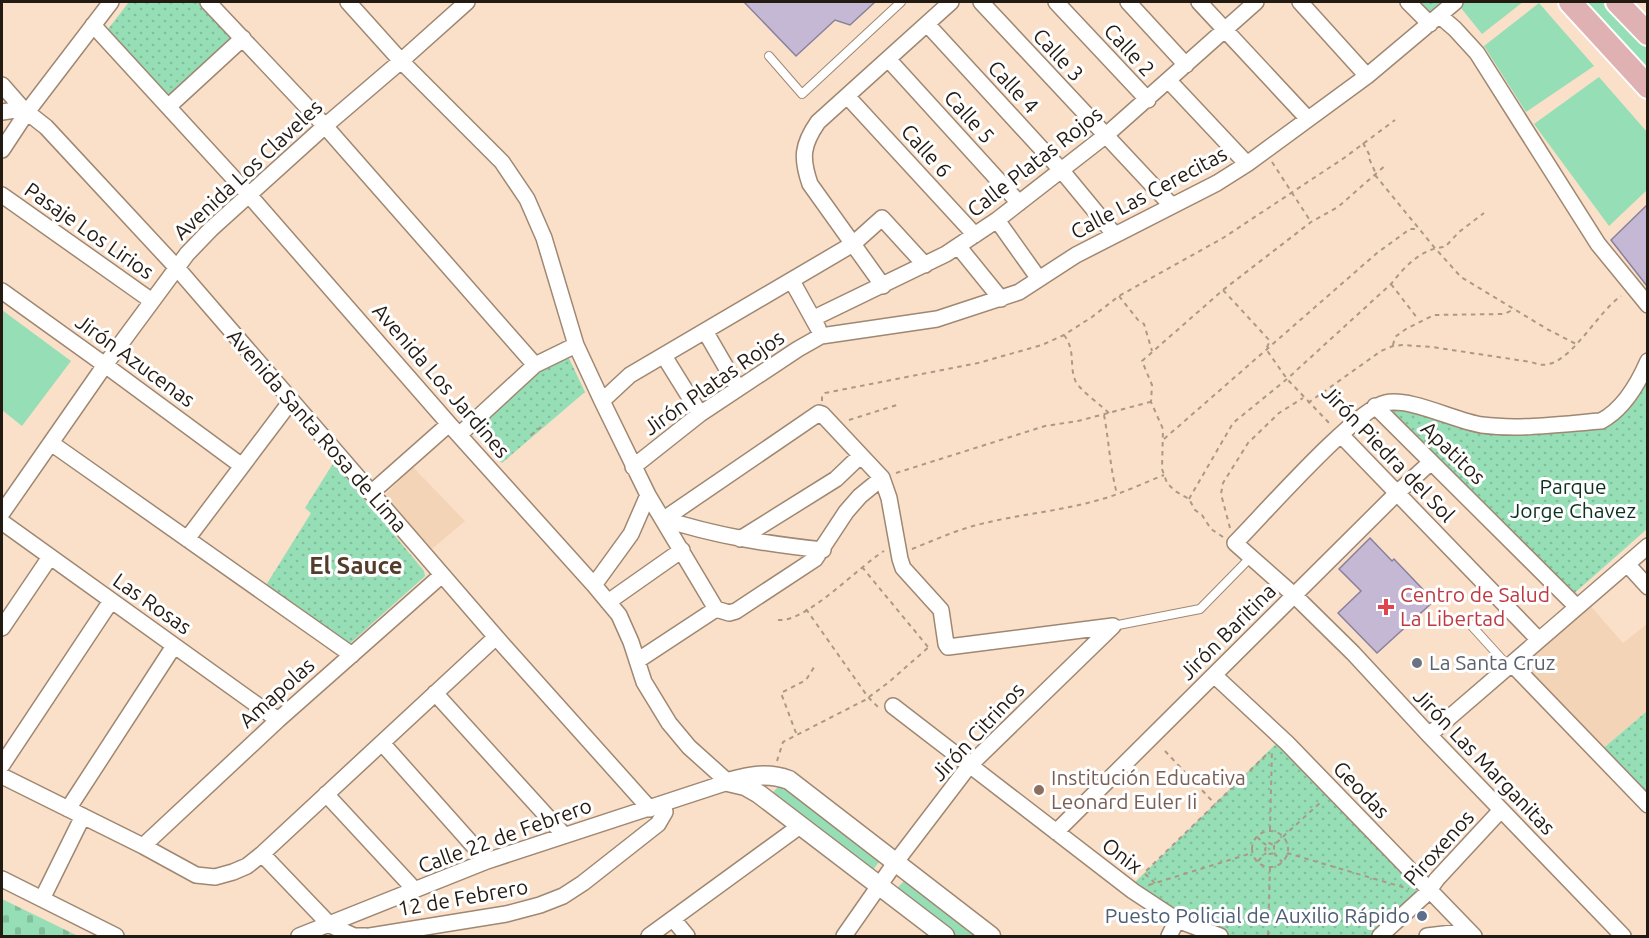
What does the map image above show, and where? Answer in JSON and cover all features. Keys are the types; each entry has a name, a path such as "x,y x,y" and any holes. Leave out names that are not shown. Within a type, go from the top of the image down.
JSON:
{"main road":[{"path":"1570,2 1647,87"},
{"path":"1617,2 1647,34"}],"street":[{"path":"2,150 25,111 111,2"},
{"path":"208,2 325,126 535,365"},
{"path":"348,2 401,62 502,162 527,199 544,238 576,345 633,467 716,609 729,613 736,610 815,559 846,512 860,496 882,478"},
{"name":"Avenida Los Claveles","path":"2,513 105,364 187,254 211,229 325,126 467,2"},
{"path":"883,286 810,184 804,169 804,152 808,136 818,122 951,2"},
{"name":"Calle 3","path":"981,2 1105,136"},
{"name":"Calle 2","path":"1056,2 1148,100"},
{"path":"1128,2 1186,65"},
{"path":"1199,2 1308,119"},
{"name":"Calle Platas Rojos","path":"814,318 925,265 997,220 1062,171 1148,100 1256,2"},
{"path":"1300,2 1367,76"},
{"path":"1408,2 1435,20 1455,28 1477,53 1598,244 1647,305"},
{"name":"Calle Las Cerecitas","path":"821,336 937,319 1019,292 1058,265 1114,234 1217,183 1247,164 1367,76 1455,2"},
{"name":"Calle 4","path":"927,24 1062,171 1114,234"},
{"name":"Avenida Los Jardines","path":"93,25 249,195 594,585 619,615 644,682 669,723 689,747 728,782"},
{"path":"169,106 243,38"},
{"name":"Calle 5","path":"888,59 1019,203"},
{"path":"1168,81 1247,164"},
{"name":"Avenida Santa Rosa de Lima","path":"2,86 25,111 46,127 177,268 496,637 656,806"},
{"name":"Calle 6","path":"847,96 975,235"},
{"path":"2,112 25,111"},
{"path":"1105,136 1172,207"},
{"name":"Pasaje Los Lirios","path":"2,195 152,301"},
{"path":"602,401 630,375 853,244 882,218 925,265"},
{"path":"997,220 1039,279"},
{"path":"958,246 1001,299"},
{"path":"792,281 814,318 821,336"},
{"name":"Jirón Azucenas","path":"2,291 242,466"},
{"path":"705,331 738,388"},
{"name":"Jirón Platas Rojos","path":"633,467 700,414 821,336"},
{"path":"371,493 535,365 576,345"},
{"path":"664,356 700,414"},
{"path":"1233,541 1341,435 1375,406 1386,402 1398,402 1438,411 1480,425 1516,428 1601,421 1611,416 1629,396 1641,378 1647,361"},
{"path":"187,539 291,401"},
{"name":"Apatitos","path":"1375,406 1577,607"},
{"path":"663,519 816,415 822,414 882,478 889,498 896,543 903,568 941,610 948,647 1113,626"},
{"name":"Jirón Piedra del Sol","path":"1341,435 1539,640"},
{"path":"51,443 351,655"},
{"path":"740,539 836,478 860,456"},
{"name":"Jirón Baritina","path":"1056,832 1397,493 1431,462"},
{"path":"594,585 631,534 648,495"},
{"path":"663,519 740,539 823,550"},
{"name":"Las Rosas","path":"2,522 278,720"},
{"name":"Jirón Las Marganitas","path":"1233,541 1295,596 1353,653 1623,936"},
{"path":"1429,735 1647,546"},
{"path":"608,602 682,550"},
{"path":"2,628 50,557"},
{"path":"1627,564 1647,587"},
{"name":"Amapolas","path":"143,846 278,720 442,575"},
{"path":"2,765 111,601"},
{"path":"637,661 716,609"},
{"name":"Jirón Citrinos","path":"844,936 878,886 969,766 1113,626"},
{"path":"2,776 196,875 215,877 247,866 262,854 496,637"},
{"path":"68,809 174,646"},
{"path":"1510,665 1647,805"},
{"name":"Geodas","path":"1215,676 1287,743 1471,934"},
{"path":"435,693 564,835"},
{"name":"Onix","path":"896,708 1133,891 1177,920 1220,936"},
{"path":"382,743 487,861"},
{"path":"728,782 750,776 776,776 789,780 991,936"},
{"path":"728,782 745,786 759,794 945,936"},
{"name":"Calle 22 de Febrero","path":"299,936 316,933 330,925 487,861 728,782"},
{"path":"326,794 415,890"},
{"name":"12 de Febrero","path":"330,925 354,936 368,936 506,914 540,905 563,896 658,824 665,812 656,806"},
{"name":"Piroxenos","path":"1380,936 1429,891 1437,879 1502,810"},
{"path":"42,899 82,816"},
{"path":"649,936 800,826"},
{"path":"262,854 330,925"},
{"path":"2,879 116,936"},
{"path":"673,919 687,936"},
{"path":"1169,936 1177,920"},
{"path":"1427,936 1471,934"}],"lane":[{"path":"769,56 802,94 901,2"},
{"path":"1113,626 1200,609 1251,557"},
{"path":"1470,624 1510,665"}],"path":[{"path":"822,414 822,396 825,393 978,363 1042,345 1064,335 1119,296 1223,238 1344,158 1395,120"},
{"path":"1363,143 1370,154 1368,156 1376,174 1419,229 1461,277 1576,344"},
{"path":"1265,151 1311,222"},
{"path":"1233,541 1211,529 1202,515 1195,510 1189,498 1175,491 1167,483 1162,469 1163,429 1151,402 1152,384 1142,361 1223,290 1311,222 1338,207 1387,164"},
{"path":"1189,498 1233,423 1287,379 1391,284 1402,270 1434,247 1445,247 1459,232 1484,213"},
{"path":"1164,439 1377,253 1410,229 1419,229"},
{"path":"1391,284 1419,320"},
{"path":"1308,403 1381,351 1393,346 1432,347 1541,365 1551,364 1559,360 1591,329 1610,303 1634,287"},
{"name":"Jirón Piedra del Sol","path":"1223,290 1270,341 1266,349 1287,379 1341,435"},
{"path":"1119,296 1138,320 1144,324 1152,351"},
{"path":"1393,346 1395,337 1419,320 1434,315 1504,314 1515,309"},
{"path":"1064,335 1071,344 1074,377 1077,384 1109,413"},
{"path":"1233,541 1221,494 1222,483 1248,443 1279,413 1303,398"},
{"path":"882,478 1045,426 1078,421 1151,402"},
{"path":"835,428 861,416 900,404"},
{"path":"1104,414 1111,448 1111,470 1117,494"},
{"path":"531,435 541,427"},
{"path":"903,568 910,550 969,527 1059,509 1117,494 1164,475"},
{"path":"778,620 786,621 806,609 896,543"},
{"path":"862,567 928,647"},
{"path":"806,609 868,697 888,718 896,708"},
{"path":"776,776 778,756 783,742 868,697 890,682 928,647 945,635"},
{"path":"797,734 781,693 806,680 816,664"},
{"path":"1270,832 1272,749"},
{"path":"1165,751 1215,804"},
{"path":"1155,883 1144,873 1266,755"},
{"path":"1282,862 1274,853 1274,845 1324,799"},
{"path":"1270,832 1283,837 1288,847 1282,862 1270,867 1257,861 1252,853 1257,837 1270,832"},
{"path":"1257,837 1266,845"},
{"path":"1266,845 1269,843 1274,845"},
{"path":"1266,845 1264,849 1266,853"},
{"path":"1143,886 1252,853"},
{"path":"1257,861 1266,853 1274,853"},
{"path":"1287,853 1412,890"},
{"path":"1268,935 1270,867"}],"shaded area":[{"path":"413,467 465,521 432,549 384,496"},
{"path":"1588,603 1623,643 1647,624 1647,711 1601,750 1521,665"}],"green space":[{"path":"129,2 202,2 235,38 169,97 108,29"},
{"path":"1415,2 1446,2 1428,17"},
{"path":"1523,2 1482,34 1457,3"},
{"path":"1580,2 1605,2 1647,48 1647,76"},
{"path":"1539,3 1594,66 1526,112 1484,46"},
{"path":"1599,77 1647,132 1647,190 1609,226 1534,124"},
{"path":"2,310 71,361 22,426 2,410"},
{"path":"566,352 585,392 502,463 470,429 539,366"},
{"name":"Parque Jorge Chavez","path":"1647,379 1647,529 1570,597 1388,410 1394,407 1480,427 1602,426"},
{"path":"334,462 424,571 425,576 345,648 263,590 311,513 305,508"},
{"path":"1647,711 1647,800 1600,751"},
{"path":"1281,739 1429,891 1380,936 1221,936 1130,887"},
{"path":"779,786 786,786 877,858 879,862 873,870 773,797 773,792"},
{"path":"904,881 909,881 982,936 953,936 896,893"},
{"path":"2,899 78,936 2,936"}],"building":[{"path":"744,2 875,2 850,25 835,20 796,56"},
{"path":"1647,205 1647,286 1611,240"},
{"name":"Centro de Salud La Libertad","path":"1370,538 1392,561 1394,559 1434,601 1377,653 1338,613 1361,591 1339,569"}],"place":[{"name":"Centro de Salud La Libertad","path":"1386,607"},
{"name":"La Santa Cruz","path":"1417,663"},
{"name":"Institución Educativa Leonard Euler Ii","path":"1039,790"},
{"name":"Puesto Policial de Auxilio Rápido","path":"1422,916"}],"district":[{"name":"El Sauce","path":"356,566"}]}
